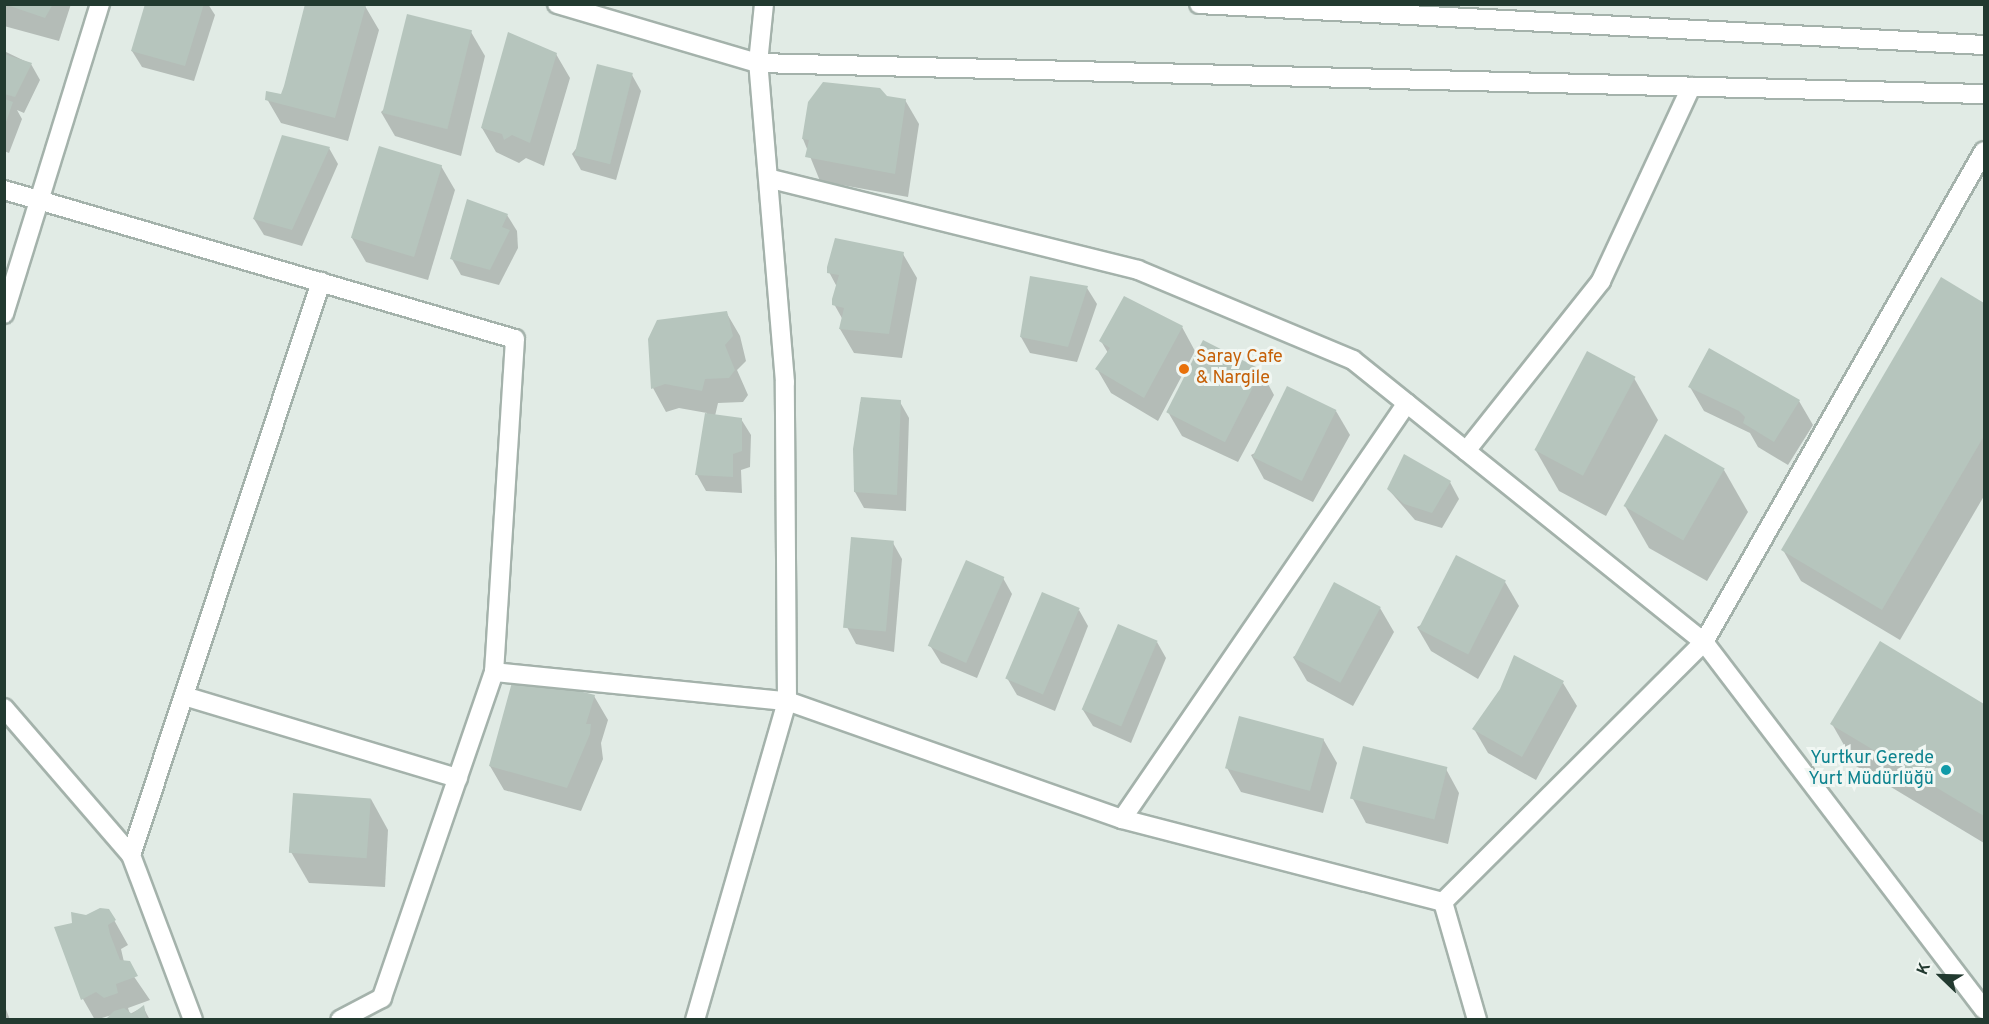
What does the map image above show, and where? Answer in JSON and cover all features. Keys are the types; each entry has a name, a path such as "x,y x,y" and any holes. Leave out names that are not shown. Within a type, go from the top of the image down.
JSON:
{"street":[{"path":"4,314 100,4"},
{"path":"557,4 758,63 1984,94"},
{"path":"695,1020 788,701 785,382 771,179 758,63 764,4"},
{"path":"1199,4 1984,45"},
{"path":"1466,451 1601,281 1691,87"},
{"path":"1443,902 1704,642 1984,151"},
{"path":"771,179 1138,270 1353,360 1704,642 1984,1010"},
{"path":"4,190 515,339 494,672 382,999 340,1020"},
{"path":"131,855 321,282"},
{"path":"1122,819 1407,403"},
{"path":"494,672 788,701 1122,819 1443,902"},
{"path":"184,696 458,778"},
{"path":"4,708 131,855 192,1020"},
{"path":"1443,902 1477,1020"}],"building":[{"path":"4,4 53,4 45,18"},
{"path":"145,4 204,4 185,66 131,51"},
{"path":"305,4 366,5 335,118 265,100 266,91 281,94"},
{"path":"407,14 472,30 447,129 382,113"},
{"path":"508,32 557,53 530,143 512,135 504,140 502,134 481,128"},
{"path":"4,54 32,63 15,97 4,94"},
{"path":"597,64 633,73 610,164 574,155"},
{"path":"823,82 880,88 887,96 906,99 895,174 805,157 809,140 802,139 808,102"},
{"path":"5,99 13,102 5,125"},
{"path":"282,135 330,147 292,230 253,219"},
{"path":"379,146 442,165 414,257 351,238"},
{"path":"467,199 508,214 502,227 510,230 490,270 450,259"},
{"path":"835,238 904,252 889,334 839,329 844,308 832,305 832,299 839,275 827,273"},
{"path":"1030,276 1088,286 1068,347 1020,337"},
{"path":"1941,277 1984,303 1984,436 1882,610 1781,550"},
{"path":"1124,296 1183,326 1144,398 1095,369 1110,348 1099,341"},
{"path":"727,311 733,336 725,345 735,370 729,378 705,379 702,391 665,384 651,389 648,339 657,320"},
{"path":"1203,340 1262,370 1225,442 1166,412"},
{"path":"1709,348 1800,400 1774,442 1743,423 1745,417 1739,411 1688,387"},
{"path":"1587,351 1636,377 1583,476 1534,450"},
{"path":"1287,386 1336,410 1302,481 1252,457"},
{"path":"861,397 901,400 897,495 854,492 853,449"},
{"path":"705,413 742,418 742,451 733,454 733,477 695,475"},
{"path":"1665,434 1725,468 1683,540 1624,506"},
{"path":"1404,454 1451,481 1432,513 1404,504 1387,489"},
{"path":"851,537 894,541 886,631 843,628"},
{"path":"1456,555 1506,580 1468,654 1418,629"},
{"path":"966,560 1004,577 966,663 928,646"},
{"path":"1334,582 1381,607 1340,683 1294,658"},
{"path":"1042,592 1080,608 1043,695 1005,679"},
{"path":"1118,624 1158,641 1121,726 1082,710"},
{"name":"Yurtkur Gerede Yurt Müdürlüğü","path":"1880,641 1984,704 1984,816 1830,724"},
{"path":"1514,655 1564,681 1522,757 1472,729 1500,689"},
{"path":"514,675 595,695 586,724 591,724 590,734 567,788 489,766"},
{"path":"1239,716 1324,739 1310,791 1225,768"},
{"path":"1363,746 1447,767 1434,819 1350,798"},
{"path":"293,793 371,798 367,858 289,853"},
{"path":"100,908 109,909 116,920 108,925 120,960 130,961 138,976 116,984 118,993 104,998 96,992 81,1000 54,927 72,923 71,912 86,915"},
{"path":"144,1005 147,1020 105,1020 114,1011 124,1008 132,1014"}],"place":[{"name":"Saray Cafe & Nargile","path":"1184,369"},
{"name":"Yurtkur Gerede Yurt Müdürlüğü","path":"1946,770"}]}
